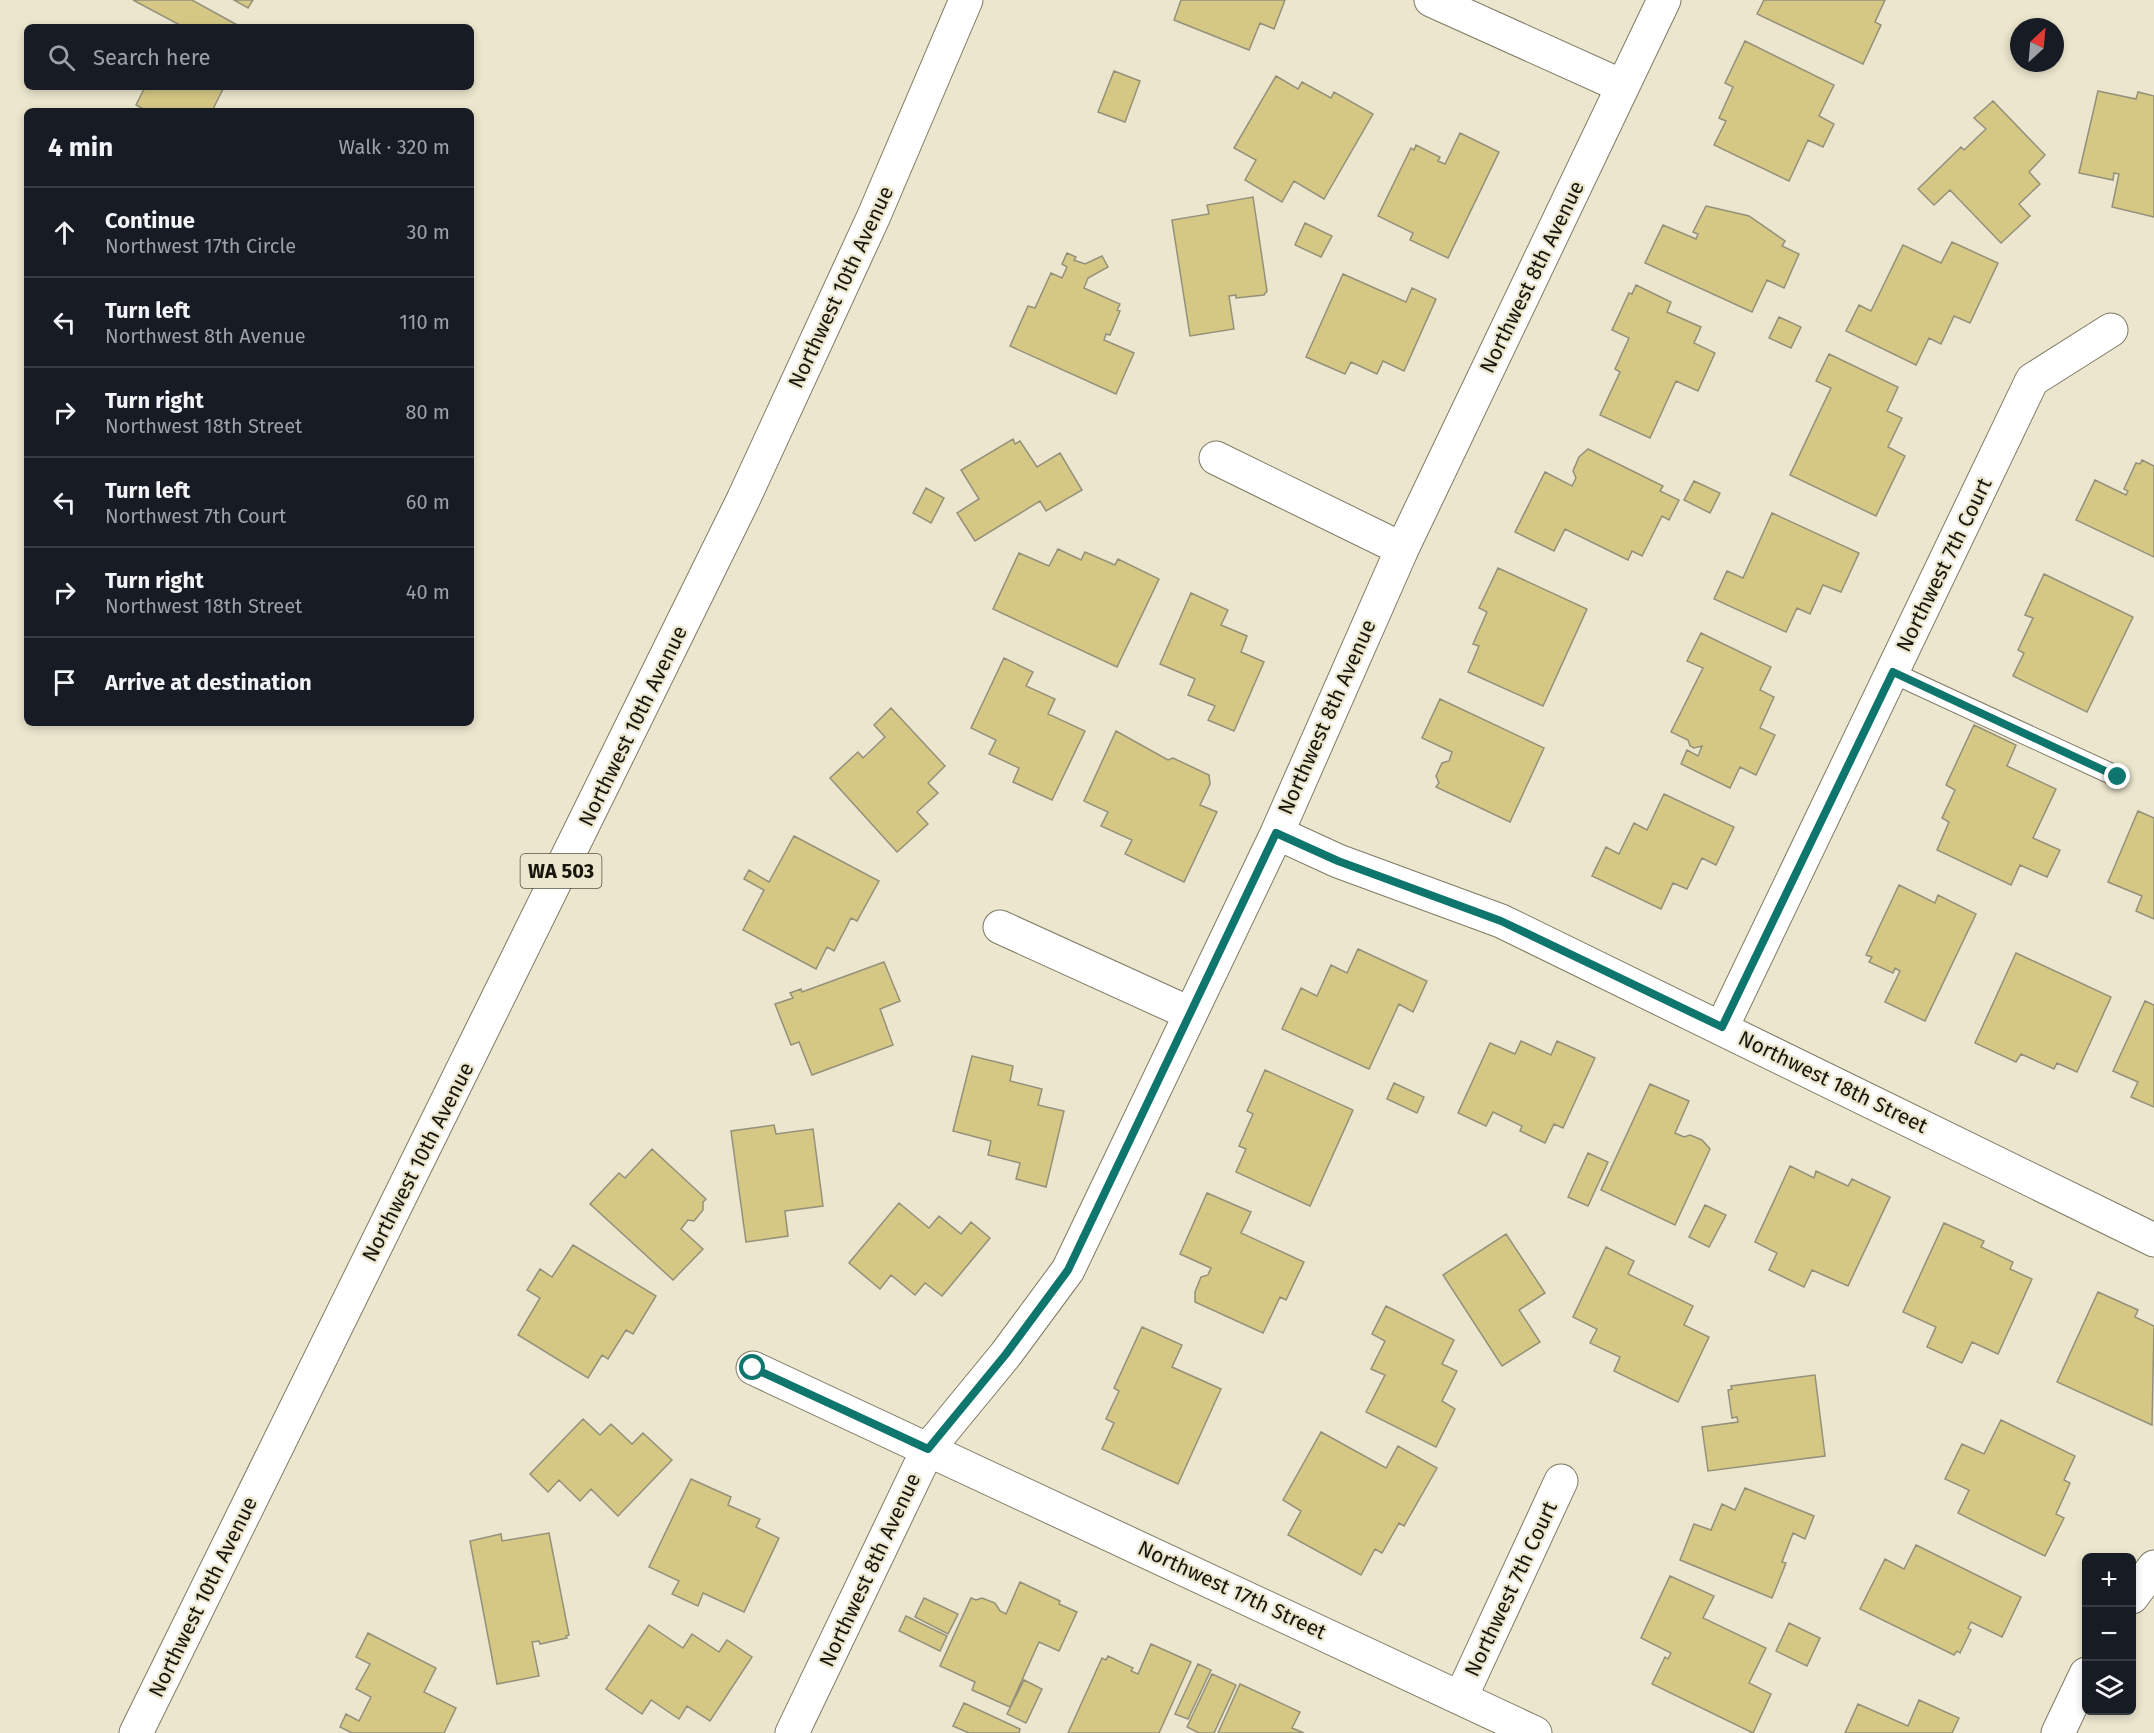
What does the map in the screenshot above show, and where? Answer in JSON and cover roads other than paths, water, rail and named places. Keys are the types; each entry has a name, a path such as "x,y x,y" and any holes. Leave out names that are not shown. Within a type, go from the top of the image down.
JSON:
{"street":[{"name":"Northwest 10th Avenue","path":"136,1733 743,500 873,218 966,0"},
{"path":"1431,0 1622,86"},
{"name":"Northwest 8th Avenue","path":"792,1733 928,1449 1006,1354 1068,1270 1276,833 1402,549 1664,0"},
{"name":"Northwest 7th Court","path":"1722,1027 2032,381 2111,330"},
{"path":"1216,458 1402,549"},
{"name":"Northwest 18th Street","path":"1276,833 1338,861 1501,921 2154,1240"},
{"path":"1000,927 1189,1013"},
{"name":"Northwest 17th Street","path":"753,1368 1535,1733"},
{"name":"Northwest 7th Court","path":"1461,1697 1561,1481"},
{"path":"2136,1592 2154,1567"},
{"path":"2058,1733 2082,1682"}],"lane":[{"path":"1893,672 2118,777"}]}
